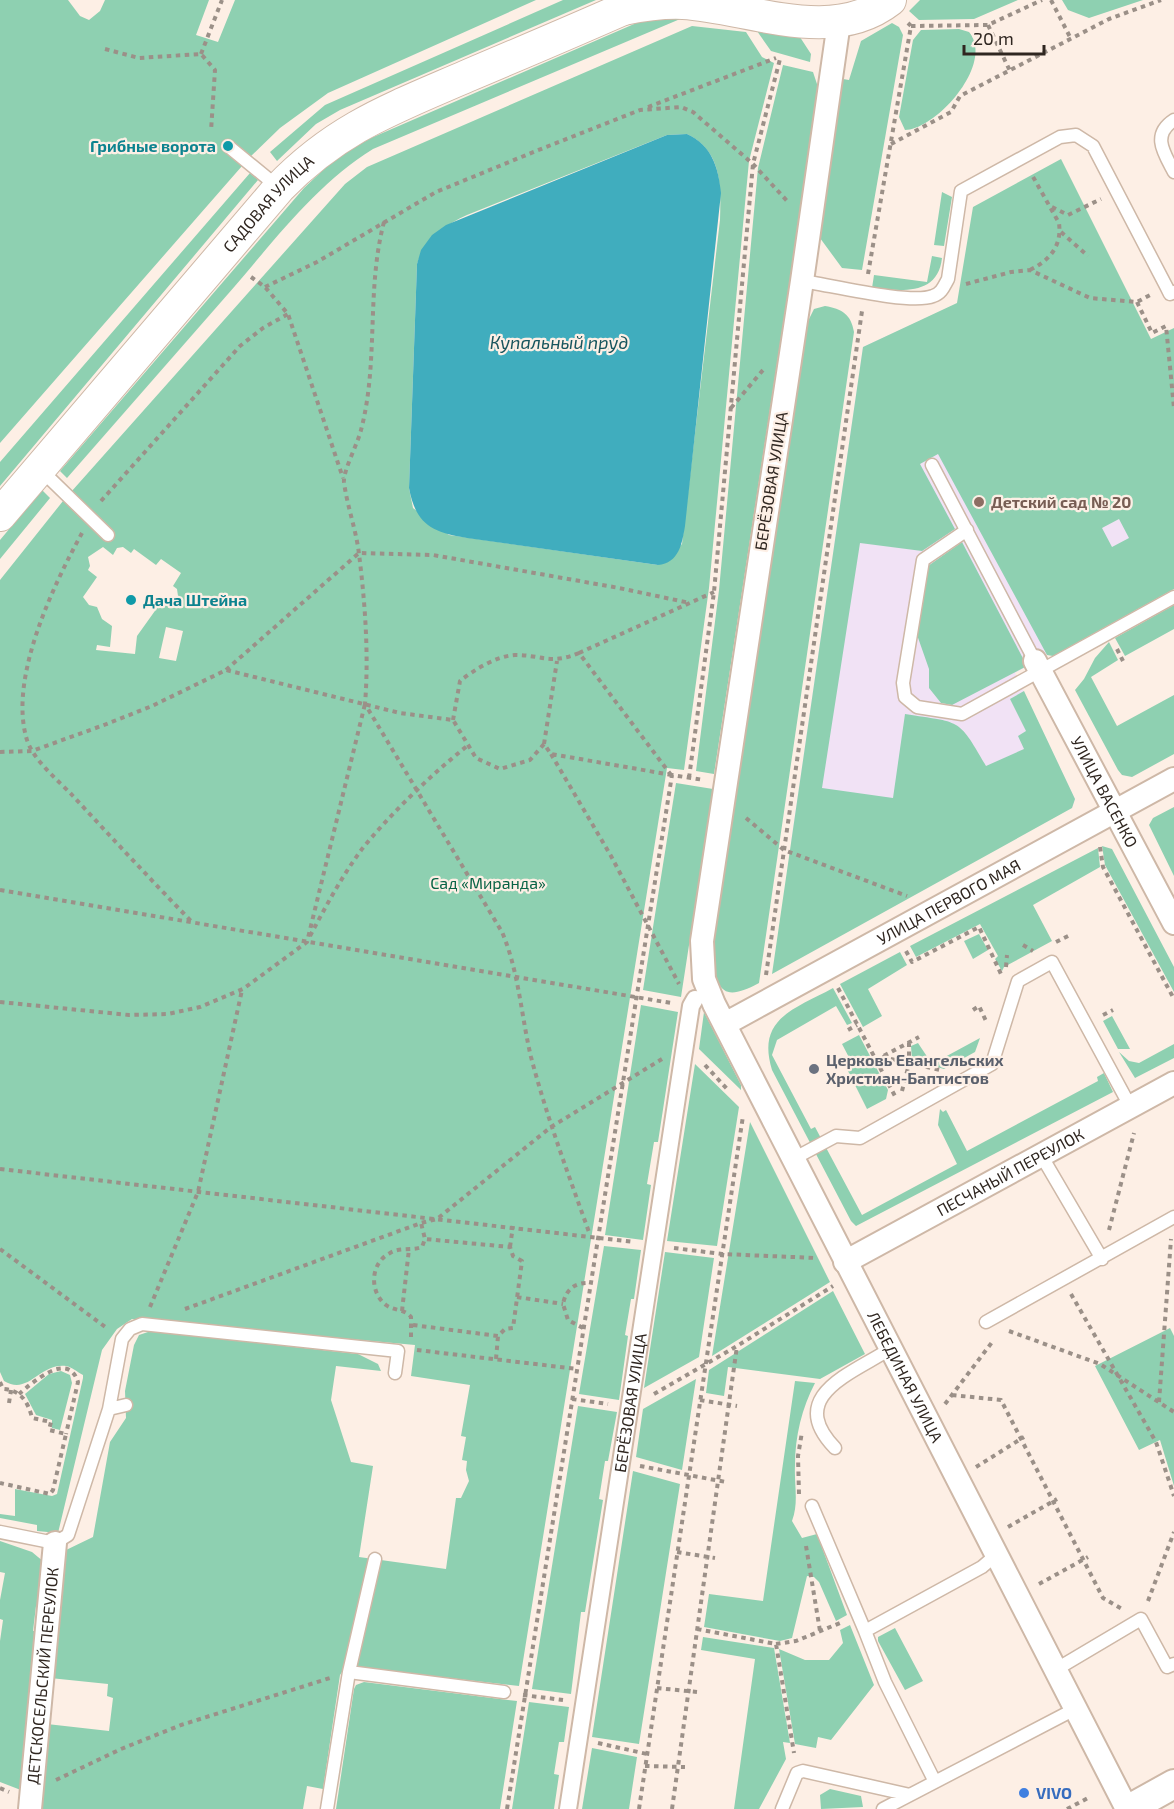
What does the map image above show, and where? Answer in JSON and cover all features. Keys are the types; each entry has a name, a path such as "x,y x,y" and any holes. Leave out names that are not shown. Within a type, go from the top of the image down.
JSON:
{"main road":[{"name":"САДОВАЯ УЛИЦА","path":"0,515 279,188 307,160 346,131 397,106 630,5 685,3 797,20 839,22 867,14 897,10"}],"street":[{"name":"БЕРЁЗОВАЯ УЛИЦА","path":"702,941 839,22"},
{"name":"УЛИЦА ВАСЕНКО","path":"1038,666 1174,923"},
{"name":"УЛИЦА ПЕРВОГО МАЯ","path":"725,1024 1174,779"},
{"name":"ЛЕБЕДИНАЯ УЛИЦА","path":"702,941 707,988 845,1262 1128,1809"},
{"name":"БЕРЁЗОВАЯ УЛИЦА","path":"568,1809 693,1003"},
{"name":"ПЕСЧАНЫЙ ПЕРЕУЛОК","path":"845,1262 1174,1083"},
{"name":"ДЕТСКОСЕЛЬСКИЙ ПЕРЕУЛОК","path":"32,1800 42,1622 55,1543"},
{"path":"1128,1809 1174,1784"}],"lane":[{"path":"1174,120 1162,130 1160,137 1161,147 1174,172"},
{"path":"802,280 865,292 924,299 942,291 953,253 961,191 1060,137 1070,135 1083,137 1093,146 1170,294 1174,292"},
{"path":"228,146 279,188"},
{"path":"932,465 1038,666"},
{"path":"39,469 108,535"},
{"path":"967,530 923,560 903,683 905,697 917,707 962,714 1038,666 1174,597"},
{"path":"793,1159 836,1136 860,1138 992,1064 1018,981 1052,962 1130,1106"},
{"path":"1041,1155 1102,1259"},
{"path":"986,1322 1102,1259 1173,1217"},
{"path":"0,1532 55,1543 68,1535 109,1409 122,1339 130,1329 142,1324 403,1350 395,1373"},
{"path":"835,1448 823,1435 816,1420 816,1407 824,1394 847,1374 890,1349"},
{"path":"109,1409 126,1405"},
{"path":"812,1506 885,1682 935,1782"},
{"path":"865,1631 982,1567 996,1555"},
{"path":"327,1809 350,1672 375,1559"},
{"path":"1055,1670 1141,1619 1167,1667 1174,1664"},
{"path":"350,1672 504,1692"},
{"path":"883,1809 1075,1709"},
{"path":"782,1809 797,1773 804,1771 910,1795"}],"path":[{"path":"201,54 222,0"},
{"path":"897,10 911,26 988,26 1042,0"},
{"path":"1051,0 1071,39"},
{"path":"891,144 951,112 960,96 1109,19 1161,0"},
{"path":"761,1005 865,292 911,26"},
{"path":"988,26 1010,71"},
{"path":"105,49 139,58 201,54"},
{"path":"201,54 215,70 211,131"},
{"path":"266,287 317,262 436,192 640,110 778,59 753,164 714,592 690,778"},
{"path":"640,110 666,107 693,112 753,164 810,226"},
{"path":"942,291 1011,272 1030,270 1045,262 1052,254 1060,239 1059,223 1022,157"},
{"path":"1049,205 1068,215 1116,190"},
{"path":"344,479 361,431 368,400 374,276 384,222"},
{"path":"1060,231 1088,256"},
{"path":"1030,270 1090,298 1137,302 1152,333 1166,326 1174,408"},
{"path":"251,277 266,287 288,314 344,479 358,553 365,627 365,704 307,942"},
{"path":"192,922 32,751 23,718 24,685 30,660 56,584 90,519 122,476 240,346 263,328 288,314"},
{"path":"0,752 32,751 152,706 226,670 358,553 433,555 609,586 690,603"},
{"path":"557,661 544,744 530,760 500,769 476,758 453,720 460,681 474,669 513,655 557,661 714,592"},
{"path":"507,1809 672,775 579,653"},
{"path":"226,670 400,713 453,720"},
{"path":"365,704 502,932 512,955 525,1031 551,1127 590,1235"},
{"path":"544,744 610,856 647,929 693,1003"},
{"path":"0,1002 129,1015 168,1014 200,1007 243,989 307,942 333,893 361,850 467,746"},
{"path":"551,754 725,783"},
{"path":"744,817 784,850 917,900"},
{"path":"1100,843 1100,860 1103,867 1174,999"},
{"path":"0,890 516,977 693,1003"},
{"path":"903,945 912,962 979,927 1003,978 1007,955"},
{"path":"1046,948 1072,934"},
{"path":"1023,945 1036,954 1026,959"},
{"path":"1006,970 1016,965"},
{"path":"834,982 898,1096"},
{"path":"142,1324 198,1192 243,989"},
{"path":"973,1010 979,1006 988,1024 991,1015"},
{"path":"1098,1019 1113,1010"},
{"path":"848,1030 857,1025"},
{"path":"876,1060 920,1037"},
{"path":"898,1096 909,1064 909,1042"},
{"path":"142,1324 437,1219 551,1127 685,1045"},
{"path":"882,1057 947,1072 938,1076"},
{"path":"639,1809 704,1366 750,1074"},
{"path":"888,1102 910,1090"},
{"path":"1102,1259 1135,1129"},
{"path":"0,1169 590,1235 722,1254 823,1258"},
{"path":"1159,1402 1173,1217"},
{"path":"421,1223 425,1239 422,1247 390,1252 382,1258 374,1276 378,1296 387,1306 411,1317 412,1325 403,1350 577,1370"},
{"path":"496,1359 498,1336 505,1329 513,1328 522,1262 513,1256 510,1247 513,1226"},
{"path":"425,1239 510,1247"},
{"path":"0,1249 122,1339"},
{"path":"402,1311 409,1249"},
{"path":"1064,1280 1114,1372 1156,1442 1174,1496"},
{"path":"583,1328 568,1320 563,1304 565,1296 575,1285 591,1283"},
{"path":"572,1400 630,1407 704,1366 836,1284 841,1293"},
{"path":"517,1297 563,1304"},
{"path":"986,1322 1100,1364 1174,1412"},
{"path":"941,1409 994,1340 986,1322"},
{"path":"412,1325 498,1336"},
{"path":"672,1809 737,1346"},
{"path":"0,1483 50,1494 53,1490 78,1382 71,1371 66,1369 51,1371 19,1394"},
{"path":"0,1382 3,1389 19,1394 28,1404 32,1418 51,1422 49,1430 66,1434"},
{"path":"9,1402 10,1390"},
{"path":"952,1395 1001,1401 1086,1558 1103,1598 1141,1619 1174,1532"},
{"path":"700,1400 737,1406"},
{"path":"972,1469 1023,1438"},
{"path":"622,1462 726,1482"},
{"path":"1004,1530 1055,1500"},
{"path":"677,1552 715,1558"},
{"path":"1033,1587 1086,1558"},
{"path":"697,1629 776,1644 796,1641 849,1620"},
{"path":"776,1644 797,1773"},
{"path":"32,1800 121,1749 181,1725 350,1672"},
{"path":"657,1688 697,1692"},
{"path":"525,1695 584,1703"},
{"path":"578,1739 647,1755"},
{"path":"645,1766 685,1767"},
{"path":"1086,1787 1093,1802"},
{"path":"1067,1809 1090,1797"}],"shaded area":[{"name":"Детский сад № 20","path":"978,294 1028,309 1159,593 1015,673 1075,799 1072,808 791,842 863,347"}],"green space":[{"path":"0,0 68,0 80,16 89,20 100,11 105,0 209,0 196,35 218,42 235,0 536,0 328,93 280,128 250,157 241,150 234,159 242,166 0,443"},
{"path":"563,0 596,0 340,110 316,124 277,161 270,152 325,105"},
{"path":"920,0 1018,0 974,19 919,20 909,11"},
{"path":"1062,0 1143,0 1089,18 1068,10"},
{"path":"692,14 373,149 353,163 316,194 299,212 67,478 60,471 304,188 336,158 371,138 641,21"},
{"path":"892,23 899,27 903,35 862,270 842,268 820,238 843,79 849,80 861,41"},
{"name":"Сад «Миранда»","path":"692,26 746,32 762,57 774,63 749,161 709,588 684,770 667,768 519,1686 346,1666 340,1675 323,1789 307,1786 303,1809 37,1809 47,1724 109,1731 113,1698 107,1696 108,1684 50,1678 64,1551 93,1537 110,1442 126,1418 125,1391 134,1345 139,1335 151,1331 358,1354 378,1364 381,1371 336,1366 331,1400 351,1462 373,1466 359,1557 446,1569 456,1498 461,1498 469,1481 466,1470 467,1461 462,1460 466,1437 461,1436 470,1385 411,1376 415,1345 132,1319 117,1329 102,1350 58,1533 37,1531 37,1525 0,1518 0,1514 15,1516 15,1489 52,1496 57,1494 83,1375 66,1366 57,1366 27,1382 13,1385 4,1381 0,1372 0,580 63,501 345,184 367,167","holes":["687,134 699,141 713,159 719,182 720,220 682,544 658,565 449,535 413,508 409,488 417,264 425,248 436,234 467,215 667,135","103,547 113,555 117,548 123,547 131,553 134,549 156,565 161,559 181,573 173,586 177,589 178,596 173,604 167,605 162,601 137,636 135,654 96,650 97,645 110,647 112,626 102,619 97,607 89,605 83,597 97,577 88,570 90,566 88,557","166,627 183,631 176,661 159,658"]},
{"path":"959,29 969,32 975,45 974,60 969,76 959,92 932,119 918,127 905,130 899,117 913,40 921,30"},
{"path":"757,31 796,31 811,54 810,62 771,51"},
{"path":"783,65 813,72 819,90 714,774 696,771 719,590 758,168"},
{"name":"Детский сад № 20","path":"1061,159 1151,339 1174,328 1174,589 1053,656 1047,655 938,454 920,464 955,529 922,551 860,543 822,788 893,798 905,714 948,721 956,725 969,738 986,766 1024,749 1018,736 1026,731 1010,699 1024,691 1075,799 1072,808 772,974 863,347 957,303 973,207","holes":["1119,519 1129,538 1112,547 1102,528"]},
{"path":"250,173 258,180 0,486 0,462"},
{"path":"942,192 952,197 944,246 934,245"},
{"path":"932,256 942,258 939,270 926,285 906,290 872,288 874,275 927,282"},
{"path":"825,306 845,313 851,321 854,332 759,983 738,992 730,992 724,990 720,985 712,956 807,323 814,309"},
{"path":"42,490 50,498 0,559 0,540"},
{"path":"962,542 1027,666 952,705 941,703 929,688 929,669 916,632 928,566"},
{"path":"1174,605 1174,629 1125,656 1115,638"},
{"path":"1109,642 1118,660 1091,677 1117,726 1174,695 1174,754 1132,777 1122,775 1118,770 1075,690 1084,679 1095,658"},
{"path":"676,783 713,789 681,997 643,990"},
{"path":"1174,807 1174,876 1149,825 1153,818"},
{"path":"1102,846 1112,849 1174,967 1174,992 1105,865"},
{"path":"1098,848 1100,867 1033,905 1052,941 1004,967 1002,971 995,959 998,956 980,924 916,957 910,946"},
{"path":"979,934 988,950 973,959 964,941"},
{"path":"900,952 907,965 868,989 882,1016 863,1027 840,984"},
{"path":"833,988 852,1023 847,1025 836,1006 777,1040 772,1055 811,1129 815,1127 862,1215 957,1164 938,1125 940,1109 943,1112 946,1110 967,1151 1098,1081 1097,1077 1104,1073 1113,1092 856,1226 851,1221 772,1070 768,1052 769,1038 782,1017"},
{"path":"641,1005 678,1012 658,1142 654,1142 647,1184 651,1185 643,1240 605,1235"},
{"path":"704,1012 741,1085 741,1090 699,1049"},
{"path":"1112,1016 1130,1049 1118,1049 1103,1021"},
{"path":"859,1035 888,1090 886,1099 867,1109 848,1071 854,1067 842,1044"},
{"path":"980,1038 975,1052 944,1069 912,1060 911,1046 918,1043 932,1064"},
{"path":"1174,1044 1174,1058 1135,1078 1119,1052 1129,1061 1139,1063"},
{"path":"695,1064 739,1107 717,1246 667,1241"},
{"path":"750,1122 830,1282 712,1356"},
{"path":"604,1246 641,1250 634,1299 631,1299 625,1335 628,1336 619,1400 579,1394"},
{"path":"665,1252 714,1258 699,1357 644,1388"},
{"path":"833,1291 865,1354 820,1379 728,1367 724,1396 706,1393 709,1370"},
{"path":"1170,1328 1174,1336 1174,1486 1160,1440 1139,1450 1095,1366"},
{"path":"61,1371 70,1375 72,1383 60,1430 52,1428 52,1420 36,1415 25,1394 49,1374"},
{"path":"696,1379 682,1470 636,1457 643,1409"},
{"path":"795,1381 815,1383 806,1402 798,1433 795,1454 796,1500 792,1521 802,1538 817,1534 847,1615 836,1621 819,1582 814,1577 807,1576 792,1638 780,1641 704,1627 709,1594 763,1601"},
{"path":"578,1406 617,1412 608,1461 605,1461 599,1499 603,1500 585,1612 581,1612 571,1694 532,1689"},
{"path":"633,1471 680,1484 639,1744 592,1737"},
{"path":"0,1541 32,1552 44,1562 44,1606 36,1606 33,1631 40,1631 26,1792 0,1782 0,1641 3,1620 0,1619 0,1600 5,1573 0,1572"},
{"path":"850,1625 874,1685 831,1740 818,1737 816,1748 795,1744 779,1649 805,1660 829,1660 843,1643 840,1630"},
{"path":"895,1628 923,1681 905,1690 878,1641 878,1637"},
{"path":"703,1637 774,1648 790,1743 783,1742 786,1759 759,1809 734,1809 755,1659 701,1650"},
{"path":"364,1682 517,1701 500,1809 336,1809 354,1689 356,1685"},
{"path":"529,1702 569,1707 564,1742 559,1742 554,1774 559,1775 554,1809 512,1809"},
{"path":"592,1748 637,1757 629,1809 582,1809"},
{"path":"830,1789 861,1796 863,1807 821,1809 820,1795"}],"water":[{"name":"Купальный пруд","path":"687,134 708,151 716,166 721,193 685,526 681,546 675,557 671,561 658,565 467,538 444,533 428,525 416,511 409,488 417,264 421,250 432,235 446,225 667,135"}],"place":[{"name":"Грибные ворота","path":"228,146"},
{"name":"Детский сад № 20","path":"979,502"},
{"name":"Дача Штейна","path":"131,600"},
{"name":"Церковь Евангельских Христиан-Баптистов","path":"814,1069"},
{"name":"VIVO","path":"1024,1793"}]}
